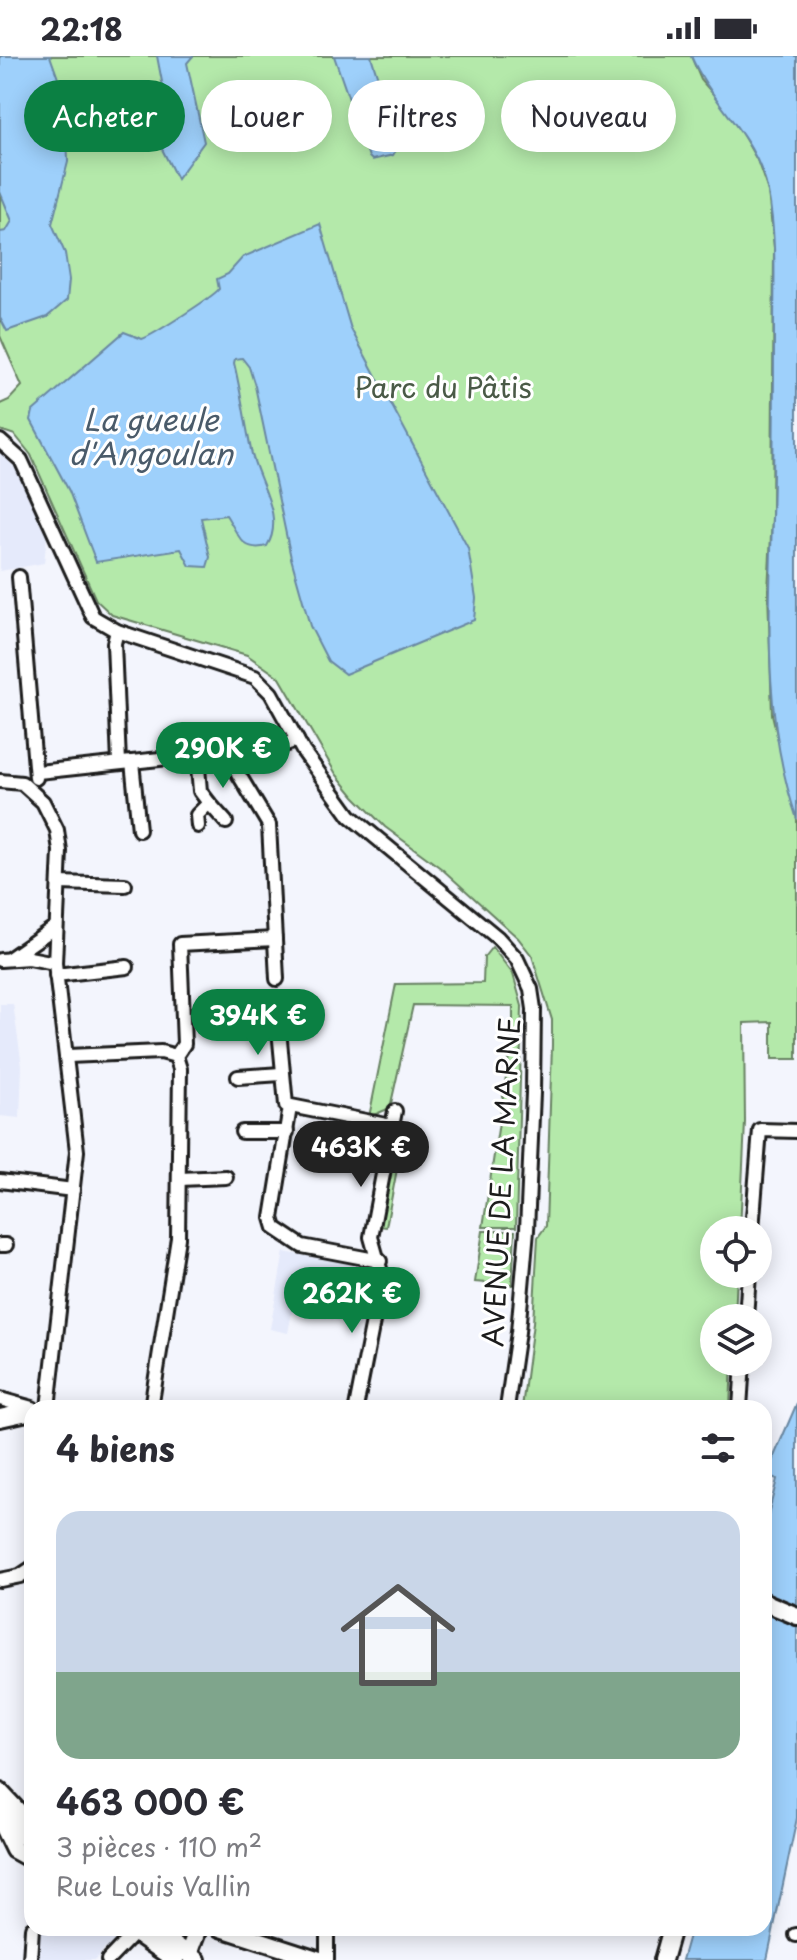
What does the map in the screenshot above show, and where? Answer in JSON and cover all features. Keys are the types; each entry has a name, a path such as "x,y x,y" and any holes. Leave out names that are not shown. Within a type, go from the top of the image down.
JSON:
{"main road":[{"path":"0,1418 24,1411"},
{"path":"772,1605 797,1616"},
{"path":"0,1792 24,1818"},
{"path":"0,1811 24,1836"},
{"path":"0,1821 14,1850 24,1856"},
{"path":"0,1856 24,1864"},
{"path":"147,1936 175,1960"},
{"path":"153,1936 195,1958"},
{"path":"195,1958 191,1949 196,1936"},
{"path":"246,1936 320,1960"},
{"path":"663,1960 670,1936"}],"street":[{"name":"AVENUE DE LA MARNE","path":"0,441 21,460 87,610 98,622 255,677 271,693 297,740 350,816 498,938 517,959 531,989 534,1050 521,1309 508,1400"},
{"path":"19,577 38,772 30,788"},
{"path":"117,631 114,643 125,763 143,810 139,830"},
{"path":"38,772 281,746 297,740"},
{"path":"229,752 230,760 269,825 277,979"},
{"path":"197,755 200,791 226,822"},
{"path":"0,781 13,780 30,788 49,810 57,830 56,969 77,1128 49,1400"},
{"path":"198,826 197,815 209,803"},
{"path":"59,883 125,885"},
{"path":"4,959 55,927"},
{"path":"176,1056 184,1044 180,944 275,939"},
{"path":"4,959 29,958 56,969 127,967"},
{"path":"230,1021 278,1019 283,1101 290,1107 391,1126"},
{"path":"68,1056 161,1052 176,1056"},
{"path":"152,1400 174,1274 180,1179 180,1069 176,1056"},
{"path":"238,1077 281,1074"},
{"path":"290,1107 272,1218 275,1228 302,1246 380,1261"},
{"path":"358,1400 382,1276 371,1237 395,1111"},
{"path":"753,1216 760,1130 797,1131"},
{"path":"242,1132 287,1132"},
{"path":"180,1179 226,1177"},
{"path":"0,1181 73,1190"},
{"path":"741,1400 742,1376"},
{"path":"0,1399 24,1406"},
{"path":"0,1580 24,1573"},
{"path":"30,1960 32,1936"},
{"path":"108,1960 132,1936"},
{"path":"327,1936 327,1960"}],"shaded area":[{"path":"0,451 21,475 47,535 44,563 0,571"},
{"path":"0,1004 13,1004 22,1066 20,1118 0,1116"},
{"path":"284,1252 370,1268 361,1325 292,1312 288,1333 270,1329"},
{"path":"36,1936 116,1936 118,1939 110,1952 105,1948 95,1960 35,1960"}],"green space":[{"name":"Parc du Pâtis","path":"0,56 691,56 701,80 732,116 757,160 768,191 774,248 772,517 768,591 772,714 797,819 797,1059 772,1059 772,1022 744,1023 745,1122 741,1216 700,1216 700,1288 736,1288 736,1304 700,1304 700,1376 731,1376 730,1400 523,1400 533,1323 538,1237 546,1226 552,1045 552,1020 532,956 518,938 442,869 385,827 354,796 336,774 280,678 247,655 112,615 96,600 31,455 15,435 0,430 0,404 9,400 22,386 0,336"},
{"path":"492,947 513,974 522,1006 516,1227 483,1227 513,1031 513,1006 413,1005 390,1108 369,1117 396,984 483,983 484,957"},
{"path":"393,1147 401,1148 386,1227 378,1226"},
{"path":"483,1231 515,1231 512,1285 475,1282"}],"water":[{"path":"0,56 50,56 59,80 24,80 24,152 68,152 68,162 52,224 65,253 69,280 67,300 47,317 7,331 0,318 0,232 6,231 12,221 0,192"},
{"path":"157,56 193,56 187,63 201,128 201,146 177,179 164,152 185,152 185,80 162,80"},
{"path":"334,56 371,56 379,80 348,80 348,96"},
{"path":"691,56 797,56 797,819 778,745 771,670 774,244 771,209 754,154 710,90"},
{"path":"367,152 395,152 372,160"},
{"name":"La gueule d'Angoulan","path":"320,224 351,329 468,548 476,598 474,620 345,674 328,661 310,626 291,558 255,386 249,367 242,358 235,359 234,363 251,450 272,510 272,534 267,546 251,547 241,540 226,515 201,518 210,557 207,567 190,566 181,549 96,562 69,491 31,420 33,411 124,332 142,339 148,336 215,293 219,289 217,279 228,274 243,257"},
{"path":"797,1403 797,1818 767,1960 682,1960 689,1936 772,1936 772,1499 777,1479 772,1477 772,1461"}]}
